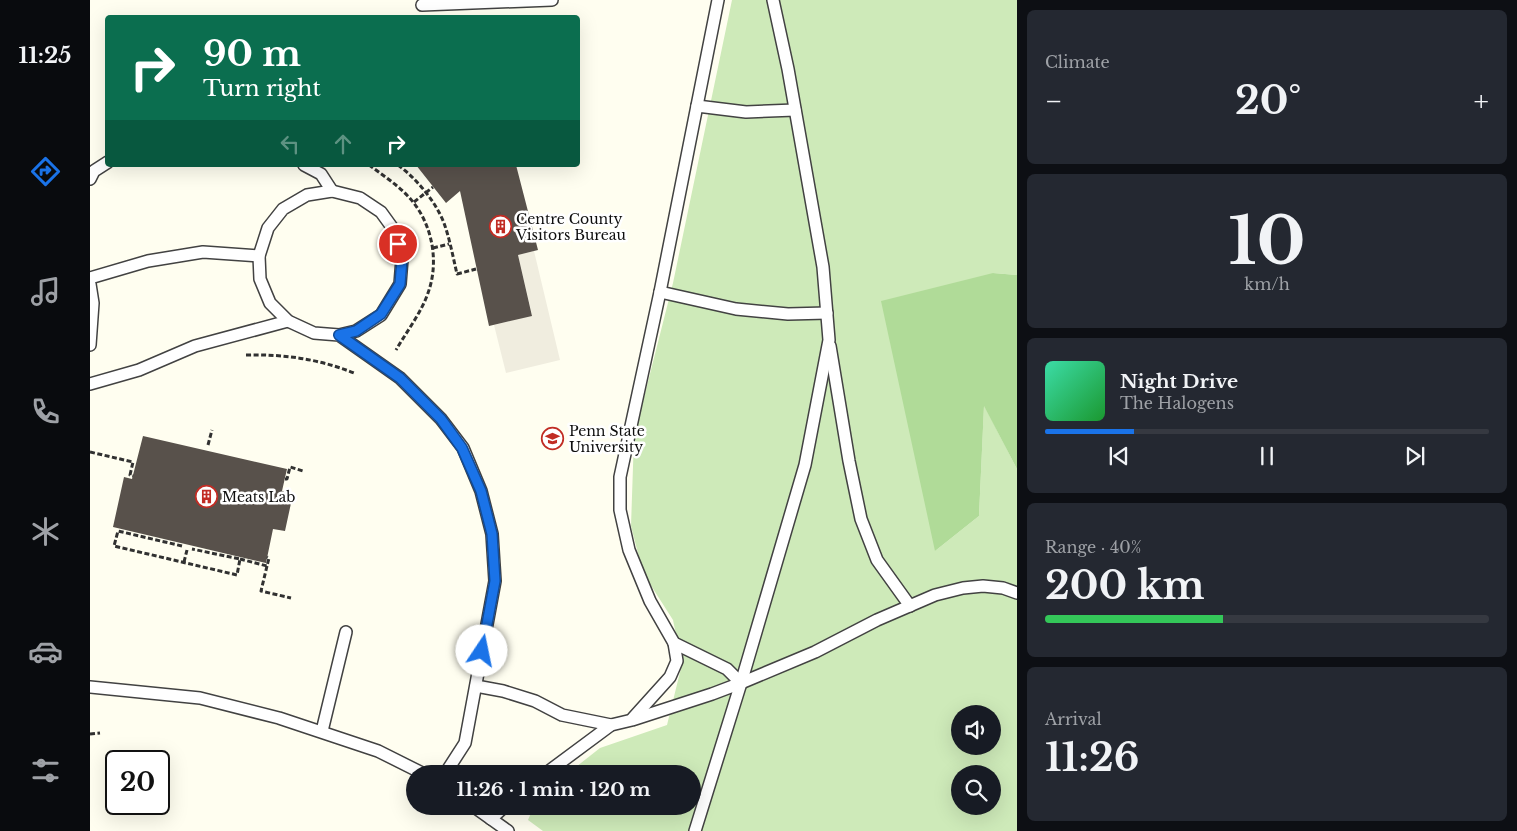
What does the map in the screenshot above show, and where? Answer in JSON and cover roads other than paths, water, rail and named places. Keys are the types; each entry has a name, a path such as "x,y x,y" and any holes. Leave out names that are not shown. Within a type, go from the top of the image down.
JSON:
{"lane":[{"path":"422,5 552,0"},
{"path":"632,720 670,677 677,660 674,643 650,601 628,550 620,510 620,477 660,292 718,0"},
{"path":"773,0 824,267 829,340 849,461 861,519 877,560 910,606"},
{"path":"697,106 746,112 795,110"},
{"path":"90,179 94,171 105,164"},
{"path":"308,167 321,174 332,191"},
{"path":"332,191 360,198 381,212 394,230 402,259 400,284 381,314 356,331 339,335 314,333 288,321 270,303 260,279 259,256 268,228 283,209 307,195 332,191"},
{"path":"90,278 148,262 203,252 259,256"},
{"path":"90,284 93,303 90,345"},
{"path":"660,292 736,309 788,314 827,313"},
{"path":"90,384 139,370 195,346 288,321"},
{"path":"339,335 400,378 441,419 462,448 481,491 492,534 495,581 465,743 451,765"},
{"path":"695,831 805,465 829,340"},
{"path":"557,765 611,725 632,720 741,683 815,652 877,620 935,595 963,588 983,586 1003,588 1017,592"},
{"path":"322,731 346,632"},
{"path":"674,643 727,669 741,683"},
{"path":"476,686 534,700 562,716 611,725"},
{"path":"90,687 200,698 322,731 378,751 406,765"},
{"path":"485,815 508,831"},
{"path":"491,819 495,815"}],"place":[{"name":"Centre County Visitors Bureau","path":"500,227"},
{"name":"Penn State University","path":"553,439"},
{"name":"Meats Lab","path":"206,497"}]}
